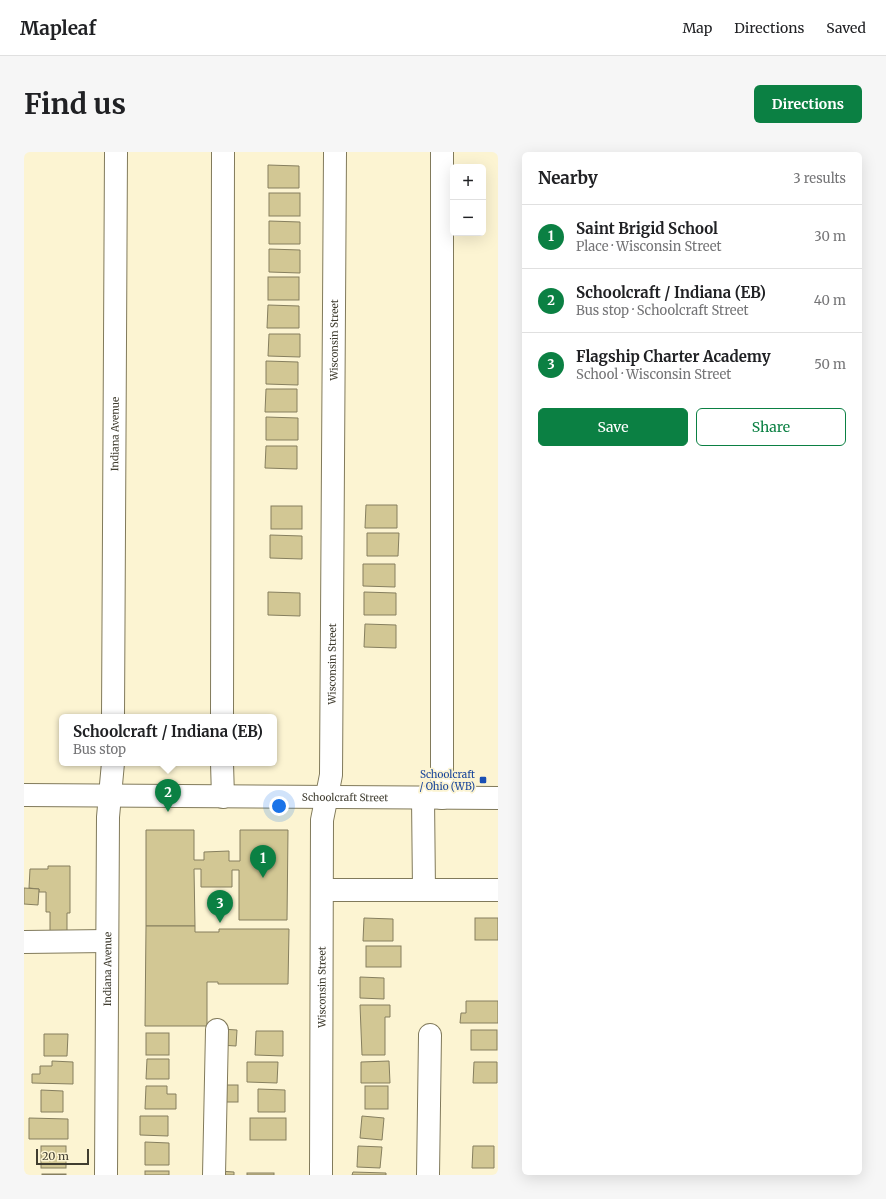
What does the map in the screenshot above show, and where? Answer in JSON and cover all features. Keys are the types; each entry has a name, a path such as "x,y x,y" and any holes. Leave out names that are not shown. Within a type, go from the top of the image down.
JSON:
{"street":[{"name":"Indiana Avenue","path":"113,714 116,152"},
{"path":"222,714 223,152"},
{"name":"Wisconsin Street","path":"321,1175 322,820 331,775 335,152"},
{"path":"424,890 432,798 442,152"},
{"name":"Indiana Avenue","path":"106,1175 108,817 113,766"},
{"path":"222,766 222,797"},
{"name":"Schoolcraft Street","path":"24,795 498,798"},
{"path":"322,890 498,890"},
{"path":"24,942 107,941"},
{"path":"214,1175 216,1030"},
{"path":"428,1175 430,1035"}],"building":[{"path":"268,165 299,166 299,188 268,188"},
{"path":"269,193 300,193 300,216 269,216"},
{"path":"269,221 300,222 300,244 269,244"},
{"path":"269,249 300,250 300,273 269,272"},
{"path":"268,277 299,277 299,300 268,300"},
{"path":"268,305 299,306 299,328 267,328"},
{"path":"269,334 300,334 300,357 268,356"},
{"path":"266,361 298,362 298,385 266,384"},
{"path":"266,389 297,389 297,412 265,412"},
{"path":"266,417 298,418 298,440 266,440"},
{"path":"266,446 297,446 297,469 265,468"},
{"path":"366,505 397,505 397,528 365,528"},
{"path":"271,506 302,506 302,529 271,529"},
{"path":"367,533 399,533 398,556 367,556"},
{"path":"270,535 302,536 302,559 270,558"},
{"path":"363,564 395,564 395,587 363,586"},
{"path":"268,592 300,593 300,616 268,615"},
{"path":"364,592 396,593 396,615 364,615"},
{"path":"365,624 396,625 396,648 364,647"},
{"path":"146,830 194,830 194,860 204,860 204,852 229,851 229,861 240,861 240,830 288,830 287,920 239,920 239,870 232,870 232,887 201,887 201,869 194,869 195,926 146,926"},
{"path":"48,866 70,866 70,913 67,913 67,934 50,934 50,912 46,912 46,892 39,892 39,889 29,888 30,869 48,869"},
{"path":"24,888 39,889 38,905 24,904"},
{"path":"364,918 393,919 393,941 363,941"},
{"path":"475,918 498,918 498,940 475,940"},
{"path":"146,926 195,926 195,932 219,932 219,929 289,929 288,984 218,984 218,982 207,982 207,1026 145,1026"},
{"path":"366,946 401,946 401,967 366,967"},
{"path":"360,977 384,978 384,999 360,998"},
{"path":"466,1001 498,1001 498,1023 460,1023 461,1013 466,1013"},
{"path":"360,1005 390,1005 390,1017 385,1017 385,1055 362,1055"},
{"path":"221,1029 237,1030 236,1046 220,1045"},
{"path":"471,1030 497,1030 497,1050 471,1050"},
{"path":"256,1031 283,1031 283,1056 255,1055"},
{"path":"146,1033 169,1033 169,1055 146,1055"},
{"path":"44,1034 68,1034 67,1056 44,1056"},
{"path":"147,1059 169,1059 169,1079 146,1079"},
{"path":"52,1061 73,1062 73,1084 32,1083 32,1074 40,1074 40,1066 52,1066"},
{"path":"389,1061 390,1083 361,1083 361,1062"},
{"path":"247,1062 278,1062 277,1083 247,1082"},
{"path":"474,1062 497,1062 497,1083 473,1083"},
{"path":"221,1085 238,1085 238,1102 221,1102"},
{"path":"146,1086 167,1086 167,1094 176,1094 176,1109 145,1109"},
{"path":"365,1086 388,1086 388,1109 365,1109"},
{"path":"258,1089 285,1090 285,1112 258,1112"},
{"path":"41,1090 63,1091 63,1112 41,1112"},
{"path":"140,1116 168,1116 168,1136 140,1135"},
{"path":"362,1116 384,1118 382,1140 360,1138"},
{"path":"29,1118 68,1119 68,1139 29,1139"},
{"path":"250,1118 286,1118 286,1140 250,1140"},
{"path":"145,1142 169,1143 169,1165 145,1165"},
{"path":"41,1146 66,1146 66,1168 41,1168"},
{"path":"358,1146 382,1147 380,1168 357,1167"},
{"path":"473,1146 494,1146 494,1168 472,1168"},
{"path":"145,1171 169,1171 169,1175 145,1175"},
{"path":"218,1171 234,1172 234,1175 218,1175"},
{"path":"353,1172 386,1173 386,1175 352,1175"},
{"path":"247,1173 274,1173 274,1175 247,1175"},
{"path":"66,1174 66,1175 42,1175"}],"place":[{"name":"Schoolcraft / Ohio (WB)","path":"483,780"},
{"name":"Schoolcraft / Indiana (EB)","path":"168,812"},
{"name":"Saint Brigid School","path":"263,878"},
{"name":"Flagship Charter Academy","path":"220,923"}]}
